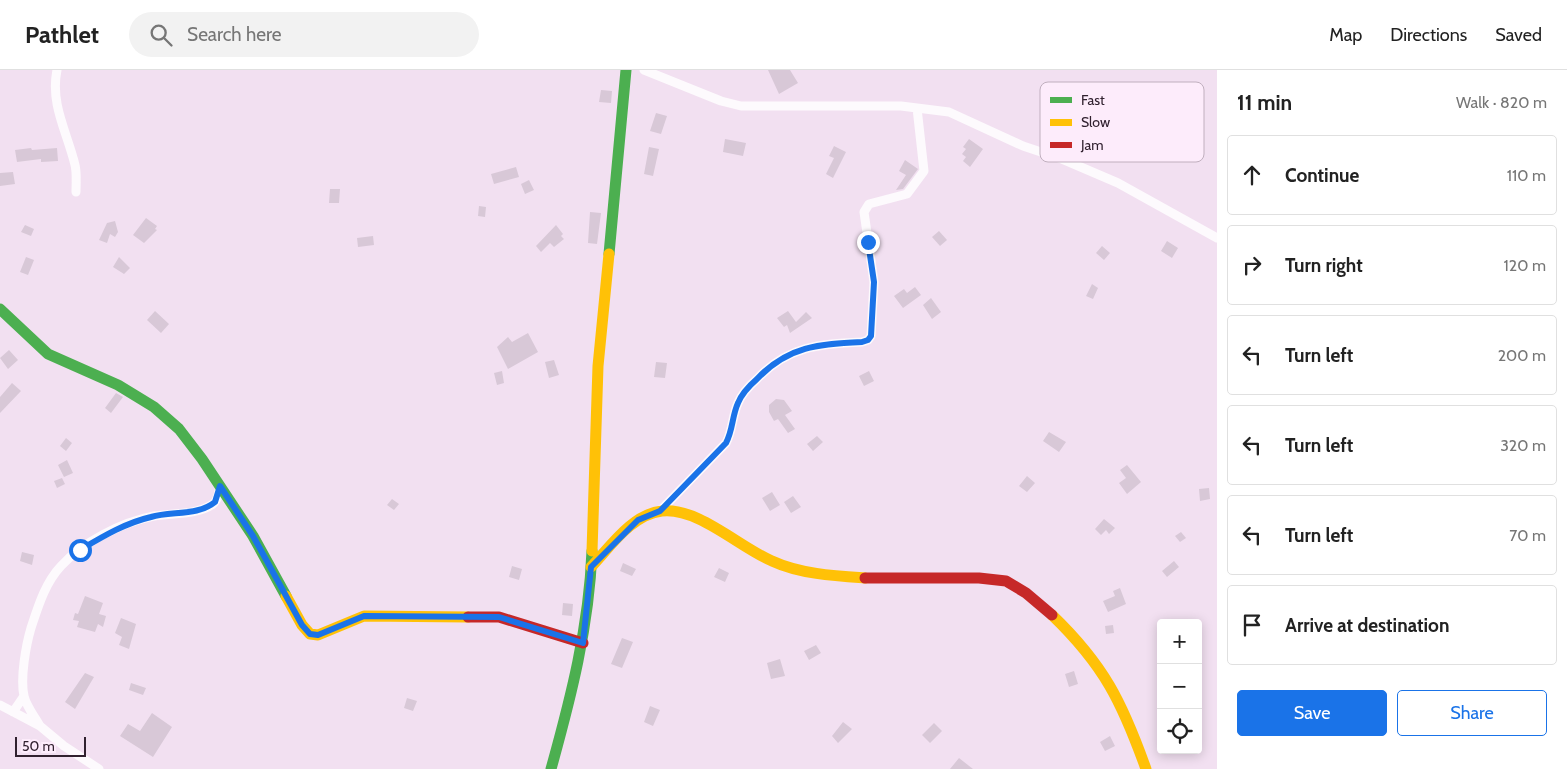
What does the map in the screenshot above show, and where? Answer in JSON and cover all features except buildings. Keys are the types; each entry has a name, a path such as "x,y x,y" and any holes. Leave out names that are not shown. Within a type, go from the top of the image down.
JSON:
{"street":[{"path":"57,70 54,83 55,101 75,166 76,192"},
{"path":"550,769 575,683 583,643 591,567 598,366 626,70"},
{"path":"644,70 721,101 741,106 917,108 956,115 1040,151"},
{"path":"591,567 638,520 660,511 726,443 732,432 737,404 743,392 770,365 789,354 820,344 862,342 868,340 871,336 874,282 864,212 869,204 907,194 924,171 917,108"},
{"path":"1069,162 1118,183 1217,238"},
{"path":"0,308 48,354 118,385 154,407 179,429 253,536 302,625 310,634 318,635 364,616 499,617 583,643"},
{"path":"40,726 24,696 24,664 29,635 38,608 51,580 61,566 80,550 116,529 151,517 201,509 212,504 218,497 220,486"},
{"path":"660,511 693,516 744,546 784,566 833,576 906,579 997,579 1013,584 1033,597 1077,641 1111,684 1146,769"},
{"path":"13,712 24,696"},
{"path":"0,705 40,726 64,746 99,769"}],"traffic: fast":[{"path":"609,254 626,70"},
{"path":"0,309 48,354 118,385 154,407 179,429 202,459 253,536 286,596"},
{"path":"551,769 578,662 587,607 592,551"}],"traffic: slow":[{"path":"592,551 598,366 609,254"},
{"path":"591,567 622,533 641,518 651,513 676,511 704,521 759,555 794,569 818,574 865,578"},
{"path":"286,596 302,625 310,634 318,635 364,616 468,617"},
{"path":"1052,615 1085,651 1110,686 1146,769"}],"traffic: jam":[{"path":"865,578 979,578 1006,581 1026,593 1052,615"},
{"path":"468,617 499,617 583,643"}],"route":[{"path":"80,550 116,529 151,517 201,509 212,504 218,497 220,486 253,536 302,625 310,634 318,635 357,617 364,616 499,617 583,643 591,567 638,520 660,511 682,491 726,443 732,432 737,404 743,392 770,365 789,354 820,344 862,342 868,340 871,336 874,282 868,242"}]}
